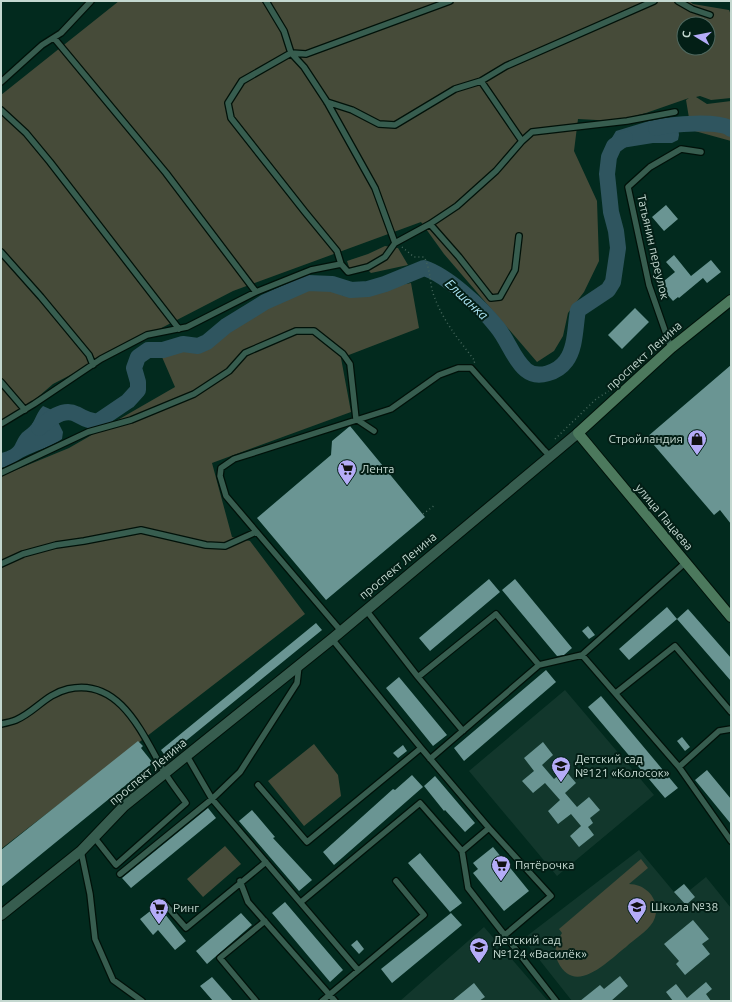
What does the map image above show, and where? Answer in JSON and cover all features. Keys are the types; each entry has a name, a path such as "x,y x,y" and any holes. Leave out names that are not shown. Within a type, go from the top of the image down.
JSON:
{"street":[{"name":"проспект Ленина","path":"1,915 81,851 124,806 332,639 578,433 670,348 731,300"},
{"name":"улица Пацаева","path":"578,433 731,617"}],"lane":[{"path":"1,82 36,50 61,33 91,1"},
{"path":"266,1 284,32 291,53 304,67 327,102 375,188 396,242"},
{"path":"450,1 306,54 291,53 242,81 228,103 231,118 337,250 341,264 348,272 368,267 385,257 396,242 430,224 456,206 491,176 532,132 627,121 675,112"},
{"path":"327,102 352,110 380,124 395,125 455,89 481,81 506,66 654,1"},
{"path":"678,1 692,9 710,15"},
{"path":"54,38 166,173 256,292"},
{"path":"481,81 522,141"},
{"path":"1,110 26,133 45,156 179,329"},
{"name":"Татьянин переулок","path":"670,348 648,285 628,187 650,167 681,149 702,152"},
{"path":"430,224 460,257 491,298 500,297 515,270 519,236"},
{"path":"1,252 42,297 89,355 93,365"},
{"path":"1,424 93,365 146,335 187,327 256,292 311,270 341,264"},
{"path":"1,474 88,432 131,420 194,394 229,371 245,354 296,331 314,331 343,354 350,364 356,419"},
{"path":"341,631 226,496 220,476 221,468 234,459 391,409 439,375 458,368 471,368 550,456"},
{"path":"1,382 25,410"},
{"path":"356,419 374,431"},
{"path":"1,564 23,554 56,545 141,530 206,545 225,546 256,532"},
{"path":"430,759 539,665 582,655 686,562"},
{"path":"366,610 418,677 463,730"},
{"path":"418,677 496,614 539,665"},
{"path":"332,639 430,759 489,828 551,896 505,935"},
{"path":"616,693 675,646 731,712"},
{"path":"582,655 679,767 730,837"},
{"path":"120,874 212,798 240,772 297,683 299,666"},
{"path":"1,724 16,720 56,694 68,689 93,688 111,695 130,715 153,749 165,773 186,803 116,865 94,837"},
{"path":"679,767 719,730 731,729"},
{"path":"258,785 307,842 421,748"},
{"path":"187,756 212,798 358,970"},
{"path":"301,902 420,803 462,851 468,888 556,1001"},
{"path":"462,851 489,828"},
{"path":"81,851 90,894 95,939 113,980 142,1001"},
{"path":"163,902 186,928 240,881 266,862"},
{"path":"240,881 248,902 329,995 336,1001"},
{"path":"322,1001 424,915 396,881"},
{"path":"256,1001 220,958 265,921"}],"path":[{"path":"396,242 409,255 414,257 424,257 428,264 431,288 443,317 475,361 471,368"},
{"path":"423,514 435,505"}],"shaded area":[{"path":"119,1 689,1 693,4 729,10 731,15 731,98 711,100 700,96 696,97 707,104 731,101 731,141 691,130 686,100 689,98 646,113 615,121 578,119 574,151 597,201 599,261 584,292 568,313 563,336 554,351 537,362 444,254 421,222 233,291 53,384 1,429 1,95"},
{"path":"385,246 398,248 408,265 371,273 368,270 350,270 347,261"},
{"path":"411,283 419,328 341,358 351,412 212,463 232,537 250,541 305,614 1,849 1,476 69,448 175,387 162,357 319,285 344,296"},
{"name":"Детский сад №121 «Колосок»","path":"565,690 654,795 557,876 469,771"},
{"path":"314,744 338,775 341,796 304,826 268,781"},
{"path":"225,846 241,864 203,897 187,879"},
{"name":"Школа №38","path":"639,850 674,892 684,884 690,890 706,877 731,908 731,1001 572,1001 523,939"},
{"path":"641,859 648,868 629,884 642,887 652,896 656,908 656,915 653,922 647,929 601,967 583,976 573,976 565,972 556,958 555,951 562,933 559,929"},
{"name":"Детский сад №124 «Василёк»","path":"484,927 548,1001 400,1001"}],"water":[{"path":"677,118 679,135 678,140 672,143 653,143 622,148 610,153 607,146 616,131 649,121"},
{"path":"43,406 52,410 63,432 62,439 1,468 1,453 13,448 22,433 30,427 39,410"}],"building":[{"path":"666,205 678,219 664,231 652,217"},
{"path":"674,255 691,276 711,260 721,272 707,283 703,278 679,298 678,297 673,301 659,285 675,272 666,262"},
{"path":"635,308 649,322 622,349 608,335"},
{"name":"Стройландия","path":"731,365 731,524 720,510 714,515 647,437"},
{"name":"Лента","path":"350,426 425,517 326,600 257,518 331,455 332,441"},
{"path":"489,579 500,592 430,651 419,638"},
{"path":"515,579 572,648 564,655 557,656 502,590"},
{"path":"667,607 677,619 629,660 619,649"},
{"path":"688,609 731,658 731,681 677,619"},
{"path":"316,623 322,630 166,757 161,750"},
{"path":"588,626 595,635 589,639 582,631"},
{"path":"546,670 556,682 464,761 454,748"},
{"path":"399,677 447,735 433,746 386,688"},
{"path":"601,696 678,788 665,798 588,707"},
{"path":"682,737 690,747 685,751 677,741"},
{"path":"138,741 143,746 141,748 153,763 1,887 1,850"},
{"path":"543,742 553,755 542,765 554,779 565,770 576,783 565,793 577,807 589,797 600,810 590,818 593,823 588,827 594,835 579,847 570,836 581,826 571,814 558,824 548,811 560,800 545,783 533,793 522,781 534,771 524,758"},
{"path":"403,745 407,751 398,758 393,753"},
{"path":"707,770 731,799 731,824 695,780"},
{"path":"412,775 423,787 334,865 323,852 393,789 395,790"},
{"path":"435,776 475,823 465,832 445,810 444,811 424,786"},
{"path":"208,808 216,818 131,888 122,878"},
{"path":"252,810 275,837 273,838 312,880 299,891 239,821"},
{"name":"Пятёрочка","path":"493,847 529,891 504,911 473,873 478,869 473,863"},
{"path":"420,853 462,903 450,912 408,863"},
{"path":"684,884 695,897 686,905 674,892"},
{"path":"285,902 343,970 330,982 272,913"},
{"name":"Ринг","path":"158,905 186,941 175,950 158,930 153,935 140,919"},
{"path":"241,913 252,925 207,964 196,951"},
{"path":"451,913 462,925 392,983 381,969"},
{"path":"693,920 709,939 702,944 710,954 685,975 676,964 679,961 664,944"},
{"path":"357,940 364,949 359,954 351,945"},
{"path":"620,976 628,986 611,1001 580,1001 600,985 604,989"},
{"path":"212,977 233,1001 213,1001 200,986"},
{"path":"706,982 712,989 706,994 711,1001 673,1001 666,992 676,984 687,998"},
{"path":"474,983 485,997 479,1001 452,1001"}],"waterway":[{"name":"Елшанка","path":"656,128 683,124 717,124 731,129"},
{"name":"Елшанка","path":"39,428 56,415 66,412 71,412 88,420 97,422 128,401 138,390 138,382 134,368 138,357 148,350 163,350 183,344 198,346 207,342 226,326 265,302 308,283 332,284 351,290 368,289 385,284 424,268 453,285 482,310 501,332 521,366 526,370 536,374 553,371 566,361 572,350 578,310 608,290 613,282 618,248 616,231 611,212 607,174 609,157 614,146 625,138"}],"place":[{"name":"Стройландия","path":"697,456"},
{"name":"Лента","path":"347,486"},
{"name":"Детский сад №121 «Колосок»","path":"561,783"},
{"name":"Пятёрочка","path":"501,882"},
{"name":"Школа №38","path":"637,924"},
{"name":"Ринг","path":"159,925"},
{"name":"Детский сад №124 «Василёк»","path":"479,964"}]}
